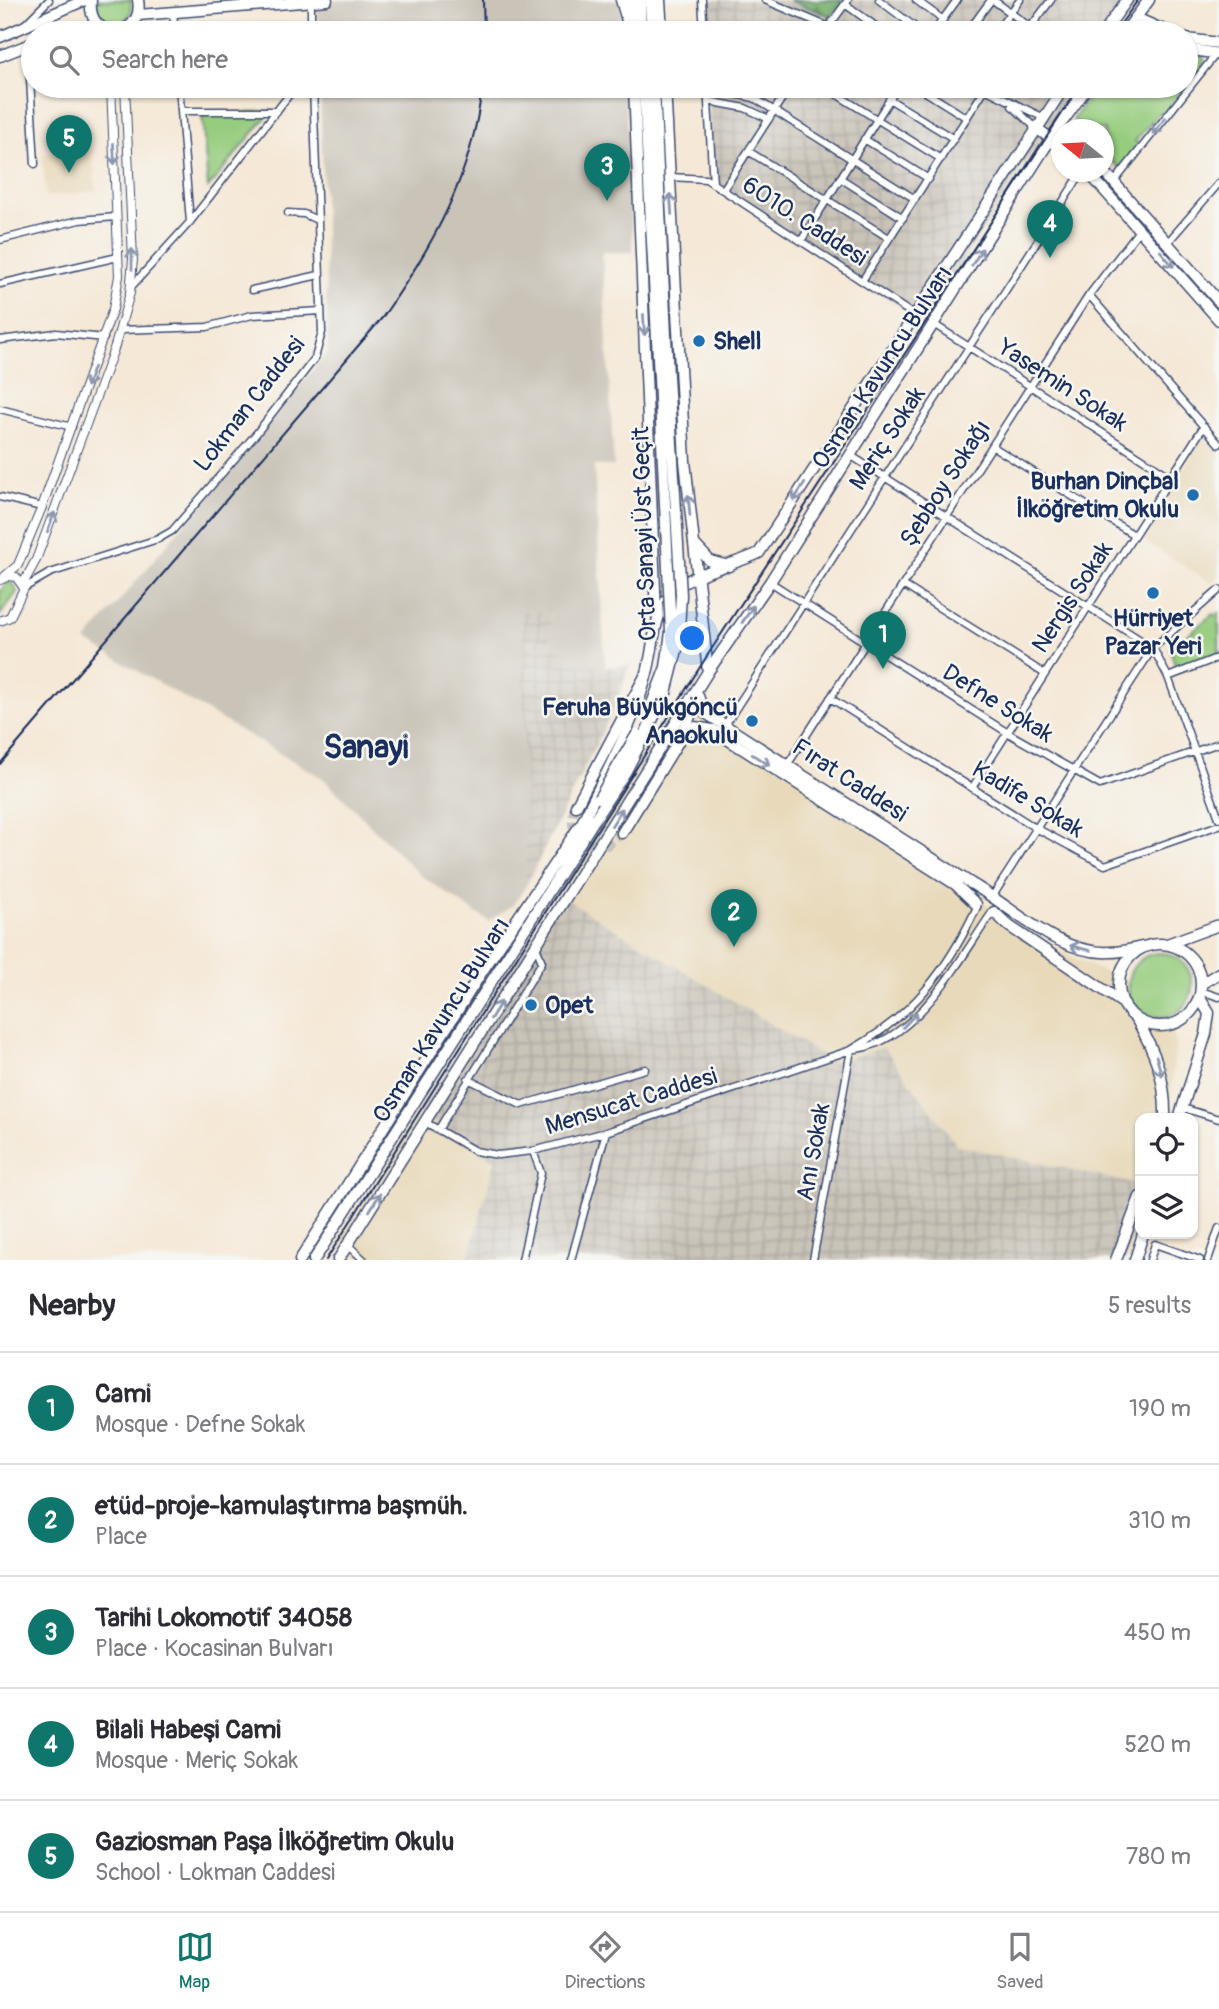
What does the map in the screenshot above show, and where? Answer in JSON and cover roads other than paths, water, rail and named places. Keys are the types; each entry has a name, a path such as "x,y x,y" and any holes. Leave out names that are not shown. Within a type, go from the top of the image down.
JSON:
{"main road":[{"path":"40,21 85,0"},
{"path":"91,0 92,17 96,21"},
{"path":"134,21 138,15 138,0"},
{"path":"138,15 173,10 327,0"},
{"path":"621,0 627,21"},
{"path":"630,0 631,21"},
{"path":"640,0 641,21"},
{"path":"650,0 651,21"},
{"path":"660,0 661,21"},
{"path":"1134,21 1149,0"},
{"path":"1110,21 1121,2"},
{"path":"1136,18 1143,21"},
{"path":"0,37 21,30"},
{"path":"1198,42 1218,50"},
{"path":"0,56 21,48"},
{"path":"1198,49 1218,50"},
{"path":"580,827 632,717 648,670 656,623 656,559 634,98"},
{"path":"645,98 661,311"},
{"path":"661,98 661,311"},
{"path":"622,833 681,737 709,670 692,538 670,177 662,98"},
{"name":"Osman Kavuncu Bulvarı","path":"732,566 759,553 1056,98"},
{"name":"Osman Kavuncu Bulvarı","path":"1065,119 1079,98"},
{"path":"1039,122 1051,129"},
{"name":"Osman Kavuncu Bulvarı","path":"709,670 770,582 1051,141"},
{"path":"1115,181 1219,302"},
{"path":"1097,182 1141,228 1219,320"},
{"path":"661,311 674,249"},
{"path":"641,271 661,311"},
{"name":"Orta Sanayi Üst Geçit","path":"602,800 626,771 666,693 678,646 681,595 661,311"},
{"path":"692,538 705,558 732,566"},
{"path":"656,559 660,568 674,578 689,572 694,556"},
{"path":"656,623 669,596 697,576 732,566"},
{"path":"669,596 687,595 695,600 702,612"},
{"path":"576,806 648,670"},
{"path":"338,1260 709,670"},
{"name":"Fırat Caddesi","path":"698,696 704,712 1065,944 1110,952 1148,946"},
{"name":"Fırat Caddesi","path":"681,737 698,726 713,730 955,884 984,914 992,913"},
{"path":"580,827 602,800"},
{"name":"Osman Kavuncu Bulvarı","path":"314,1260 602,800"},
{"name":"Osman Kavuncu Bulvarı","path":"300,1260 483,971 580,827"},
{"path":"977,905 978,897 993,896 992,913 1124,1003 1157,1055 1165,1087 1165,1113"},
{"path":"1124,1003 1120,985 1124,966 1132,956 1148,946 1167,944 1219,925"},
{"path":"1167,944 1189,956 1196,966 1200,991 1209,1013 1206,1034 1181,1113"},
{"path":"1136,1018 1154,1025 1173,1023 1189,1013 1200,991 1219,973"},
{"path":"1116,1260 1135,1210"},
{"path":"1135,1260 1141,1239"},
{"path":"1120,1247 1123,1260"}],"street":[{"path":"29,21 49,0"},
{"path":"702,0 703,21"},
{"path":"765,0 808,21"},
{"path":"878,0 907,21"},
{"path":"916,0 943,20 956,0"},
{"path":"976,21 992,0 1018,21"},
{"path":"1004,21 1020,0"},
{"path":"1035,21 1051,0"},
{"path":"311,1 312,21"},
{"path":"832,21 846,2 870,21"},
{"path":"173,10 174,21"},
{"path":"1198,75 1218,50"},
{"path":"33,98 35,164"},
{"path":"2,578 18,565 42,508 104,338 117,293 111,98"},
{"path":"1,623 10,617 41,548 120,330 131,287 133,259 126,98"},
{"path":"180,98 190,222"},
{"path":"131,287 190,222 287,98"},
{"name":"Lokman Caddesi","path":"23,586 50,573 158,539 172,531 256,434 316,358 322,339 313,98"},
{"path":"708,98 713,184"},
{"path":"752,98 915,199"},
{"path":"723,190 782,98"},
{"path":"843,98 941,159"},
{"path":"935,98 967,118"},
{"path":"862,281 978,98"},
{"path":"1003,98 1039,122"},
{"path":"1115,181 1180,98"},
{"path":"801,241 889,99 954,139"},
{"path":"1006,100 1039,122"},
{"path":"708,102 738,106 769,119"},
{"path":"181,111 277,111"},
{"path":"864,139 929,179"},
{"path":"748,151 889,239"},
{"name":"6010. Caddesi","path":"670,177 706,179 914,314"},
{"path":"840,178 903,218"},
{"name":"Meriç Sokak","path":"725,725 1076,182"},
{"path":"1168,242 1218,187"},
{"path":"288,213 300,213 317,220"},
{"path":"0,240 79,220 116,217"},
{"name":"Şebboy Sokağı","path":"788,764 1089,295 1141,228"},
{"path":"0,284 118,257"},
{"path":"252,290 319,275"},
{"path":"1089,295 1219,444"},
{"path":"120,330 207,327 252,315 321,311"},
{"name":"Yasemin Sokak","path":"934,325 1171,477"},
{"path":"0,340 56,333 104,338"},
{"path":"0,409 72,426"},
{"name":"Nergis Sokak","path":"972,788 1204,426"},
{"path":"992,446 1134,535"},
{"path":"850,455 1153,649 1168,677 1219,818"},
{"path":"0,497 42,508"},
{"path":"2,578 16,577 23,586"},
{"name":"Defne Sokak","path":"770,582 1008,733 1100,785 1219,743"},
{"path":"903,585 1045,674"},
{"path":"993,896 1034,827 1153,649 1219,590"},
{"path":"1168,677 1219,657"},
{"name":"Kadife Sokak","path":"830,698 1034,827 1105,865 1219,825"},
{"name":"Mensucat Caddesi","path":"425,1122 475,1151 498,1155 533,1151 606,1132 851,1050 883,1032 938,977 977,905"},
{"name":"Mensucat Caddesi","path":"851,1050 868,1048 890,1039 908,1024 943,984 992,913"},
{"path":"438,1129 542,962 536,947"},
{"path":"1200,991 1219,997"},
{"name":"Anı Sokak","path":"813,1260 851,1050"},
{"path":"468,1079 521,1105 645,1069"},
{"path":"1198,1116 1219,1119"},
{"path":"571,1260 606,1132"},
{"path":"522,1260 541,1173 533,1151"},
{"path":"1208,1260 1219,1228"},
{"path":"1150,1260 1155,1244 1200,1260"},
{"path":"348,1245 364,1260"}],"tunnel":[{"path":"576,806 574,827 578,836 587,844 607,845 622,833"}],"tram line":[{"path":"1123,21 1138,0"},
{"path":"326,1260 707,656 1072,98"}],"railway":[{"path":"483,0 484,21"},
{"path":"0,764 382,318 418,264 448,208 470,150 480,98"}],"place":[{"name":"Gaziosman Paşa İlköğretim Okulu","path":"69,173"},
{"name":"Tarihi Lokomotif 34058","path":"607,201"},
{"name":"Bilali Habeşi Cami","path":"1050,258"},
{"name":"Shell","path":"699,341"},
{"name":"Burhan Dinçbal İlköğretim Okulu","path":"1193,495"},
{"name":"Hürriyet Pazar Yeri","path":"1153,593"},
{"name":"Cami","path":"883,669"},
{"name":"Feruha Büyükgöncü Anaokulu","path":"752,721"},
{"name":"etüd-proje-kamulaştırma başmüh.","path":"734,947"},
{"name":"Opet","path":"531,1005"}],"district":[{"name":"Sanayi","path":"366,747"}]}
